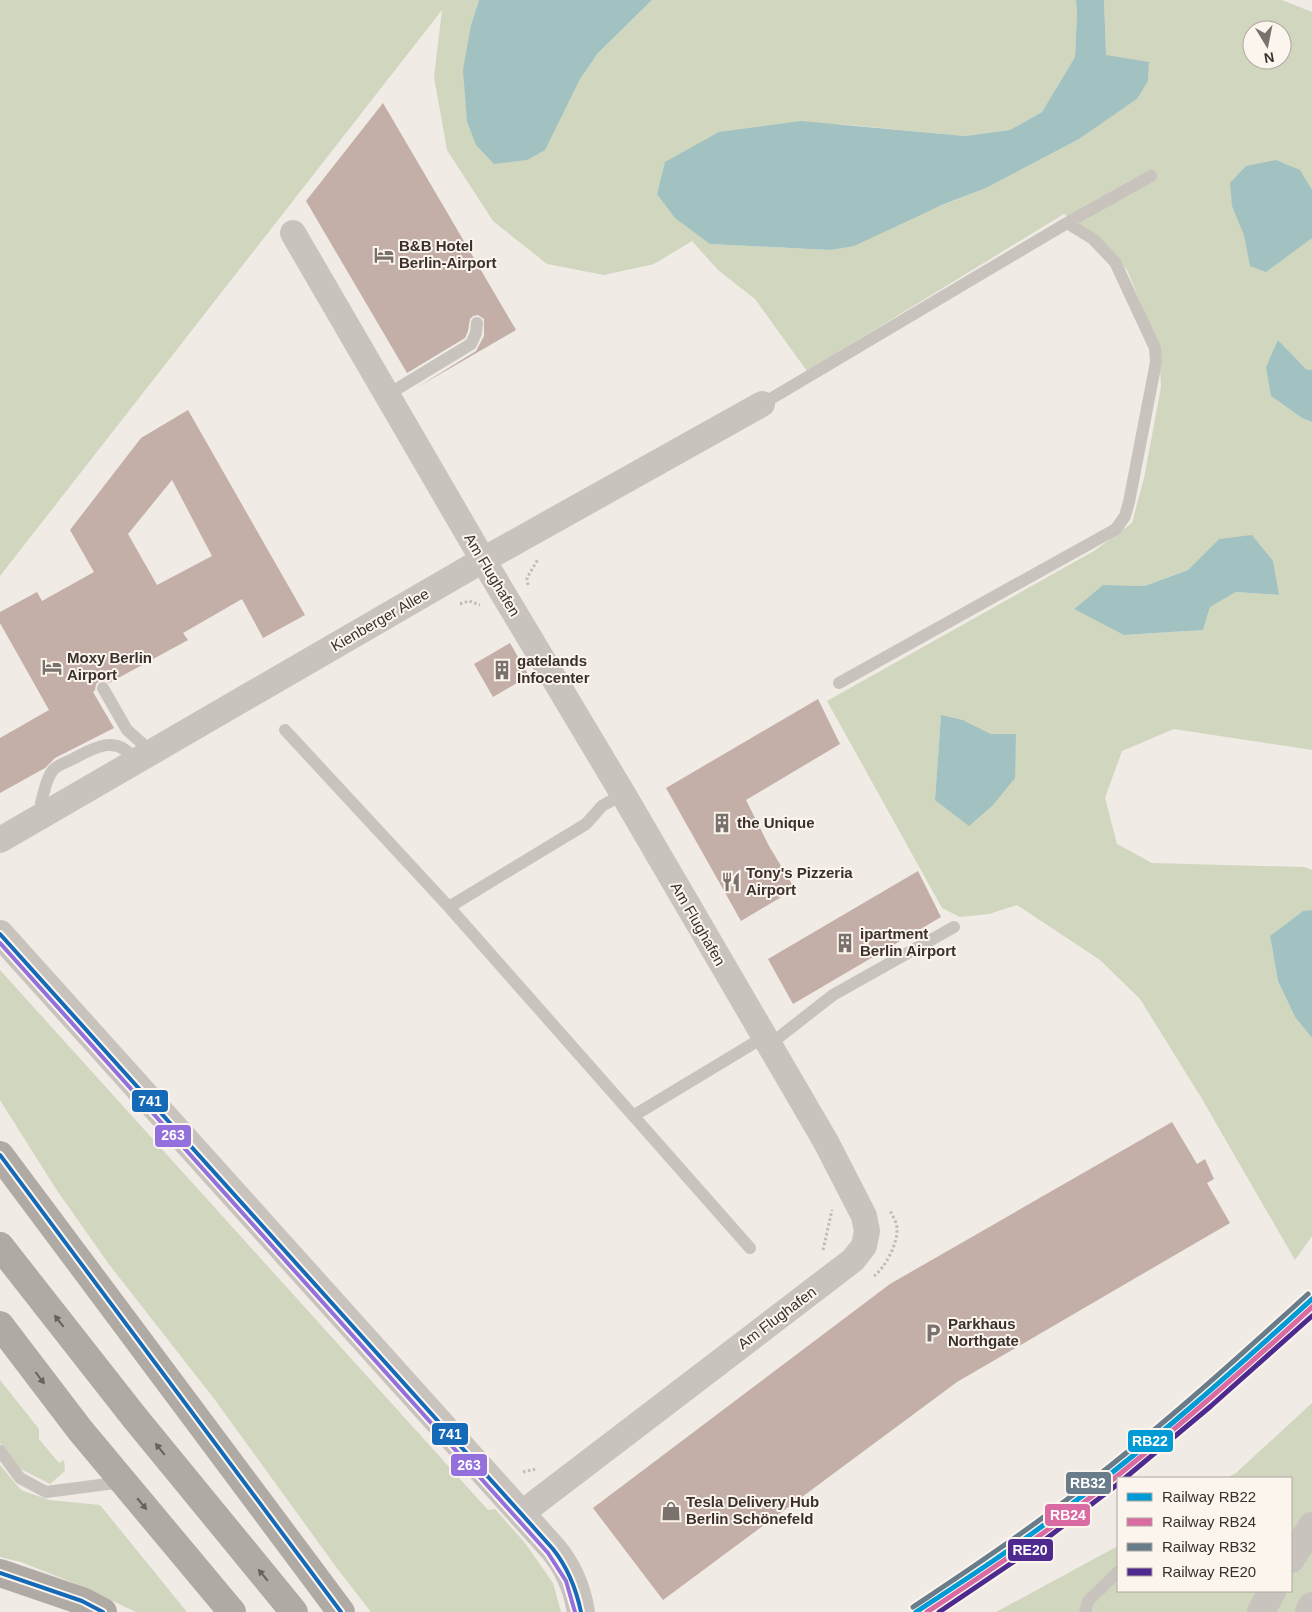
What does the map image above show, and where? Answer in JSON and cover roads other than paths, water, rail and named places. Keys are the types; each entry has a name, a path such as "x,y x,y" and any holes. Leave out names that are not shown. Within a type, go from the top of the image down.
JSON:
{"highway":[{"path":"0,1155 341,1612"},
{"path":"0,1246 141,1426 294,1612"},
{"path":"0,1325 80,1430 232,1612"},
{"path":"4,1574 82,1601 103,1612"}],"street":[{"name":"Am Flughafen","path":"293,234 386,396 623,794 826,1142 864,1216 867,1231 864,1246 854,1260 522,1513"},
{"name":"Kienberger Allee","path":"0,840 483,560 762,404"},
{"path":"0,934 561,1558 569,1570 581,1612"},
{"path":"1292,1556 1312,1526"},
{"path":"1261,1612 1271,1592"},
{"path":"1309,1612 1312,1606"}],"lane":[{"path":"762,404 1067,223 1151,176"},
{"path":"839,684 1116,529 1125,516 1156,362 1155,348 1115,262 1093,239 1067,223"},
{"path":"386,396 471,344 476,332 477,323"},
{"path":"46,813 41,803 53,770 95,746 117,744 142,758 144,745 127,730 103,688"},
{"path":"285,730 449,907 750,1248"},
{"path":"449,907 586,824 602,806 623,794"},
{"path":"633,1116 766,1041 833,994 954,927"},
{"path":"0,1451 20,1478 46,1492 123,1482"},
{"path":"1085,1612 1088,1601 1117,1573"}],"water":[{"path":"479,0 652,0 598,53 580,79 545,150 527,160 494,164 476,145 467,121 463,70 471,25"},
{"path":"1076,0 1104,0 1106,55 1149,62 1148,81 1137,99 1079,139 986,188 942,205 854,246 830,250 710,244 675,218 657,194 665,162 719,132 801,121 965,136 1010,130 1042,112 1075,57"},
{"path":"1276,160 1300,170 1312,190 1312,238 1266,272 1250,266 1244,235 1232,206 1230,183 1246,166"},
{"path":"1278,340 1306,369 1312,370 1312,422 1302,418 1271,396 1266,367"},
{"path":"1252,535 1273,561 1279,595 1236,592 1210,607 1203,630 1124,635 1074,609 1103,585 1145,586 1188,570 1219,539"},
{"path":"941,715 963,720 991,734 1016,734 1015,778 993,805 969,826 935,800"},
{"path":"1312,910 1312,1038 1295,1017 1278,981 1270,936 1303,911"}],"rail line":[{"name":"RB32","path":"913,1607 1009,1542 1097,1477 1249,1348 1308,1294"},
{"name":"RB22","path":"916,1612 1013,1547 1101,1482 1253,1353 1312,1299"},
{"name":"RB24","path":"927,1612 1001,1563 1104,1487 1195,1412 1312,1307"},
{"name":"RE20","path":"1126,1477 1211,1406 1312,1316"},
{"name":"RE20","path":"939,1612 1034,1548 1117,1485"}],"place":[{"name":"B&B Hotel Berlin-Airport","path":"384,255"},
{"name":"Moxy Berlin Airport","path":"52,667"},
{"name":"gatelands Infocenter","path":"502,670"},
{"name":"the Unique","path":"722,823"},
{"name":"Tony's Pizzeria Airport","path":"731,882"},
{"name":"ipartment Berlin Airport","path":"845,943"},
{"name":"Parkhaus Northgate","path":"933,1333"},
{"name":"Tesla Delivery Hub Berlin Schönefeld","path":"671,1511"}]}
